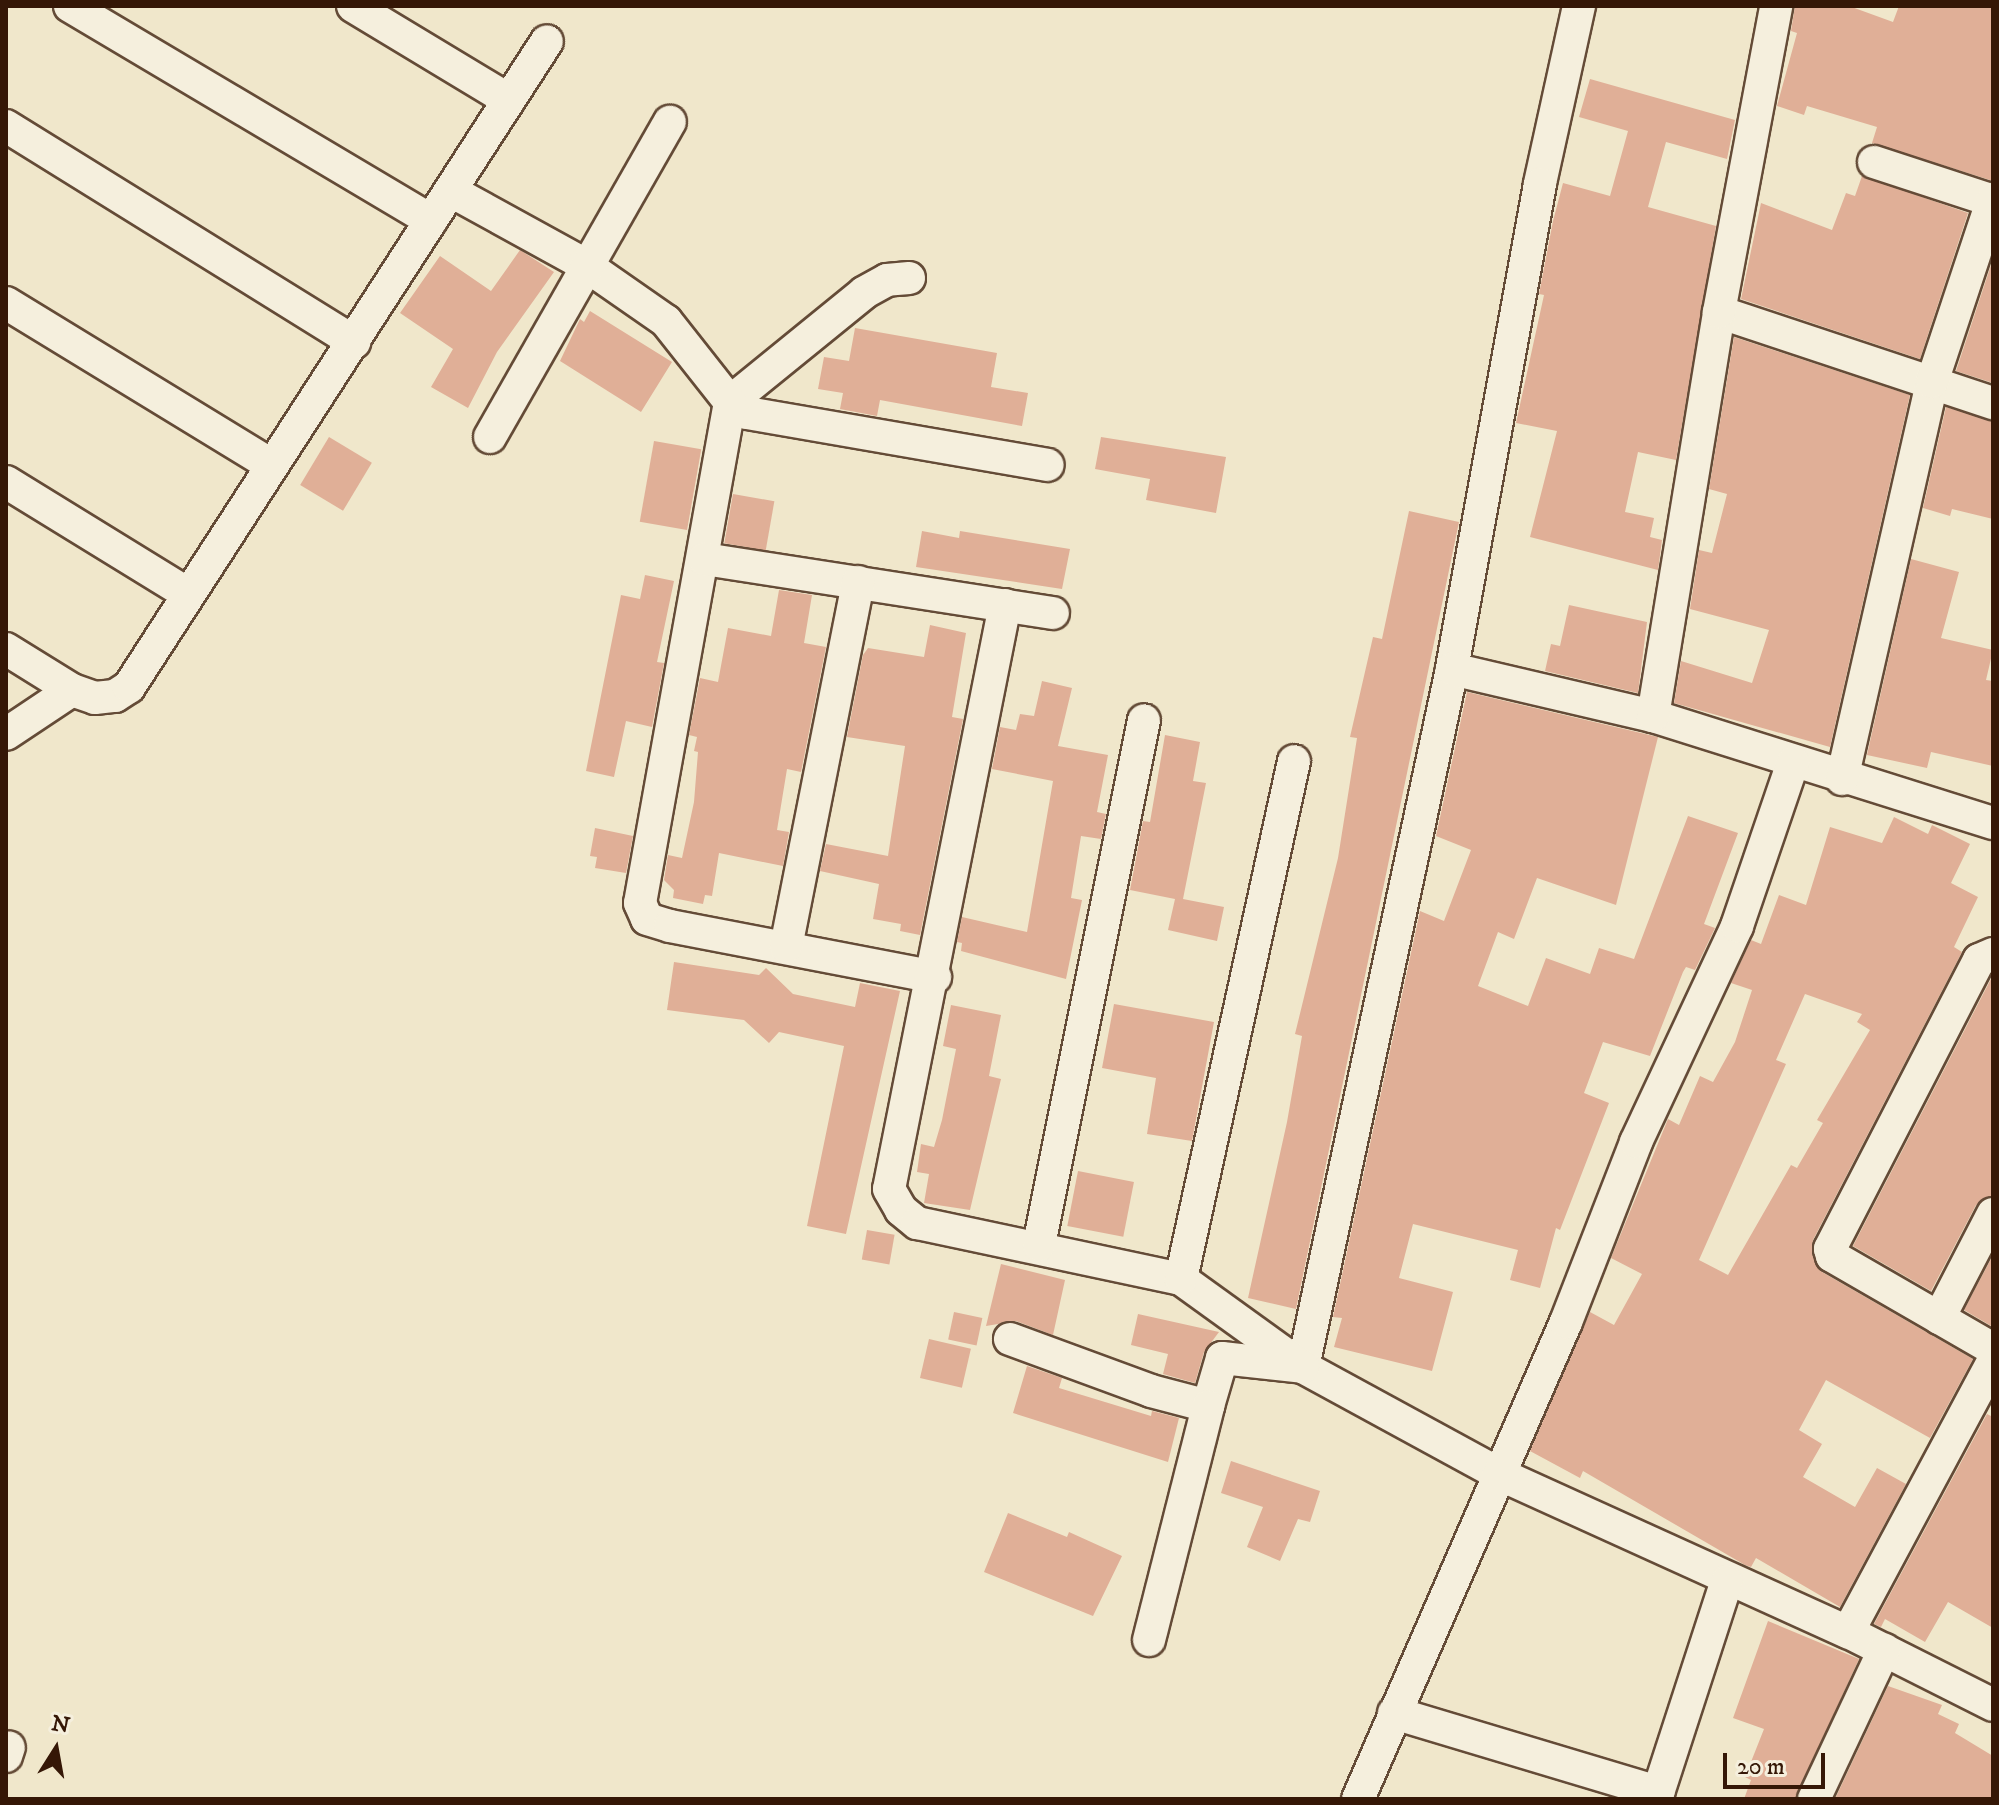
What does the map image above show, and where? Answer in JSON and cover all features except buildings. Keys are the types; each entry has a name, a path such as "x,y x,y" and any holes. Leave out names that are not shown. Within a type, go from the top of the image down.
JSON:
{"street":[{"path":"70,6 431,220"},
{"path":"353,6 509,100"},
{"path":"1303,1367 1452,669 1540,184 1579,6"},
{"path":"1653,716 1719,312 1776,6"},
{"path":"6,649 72,690 95,698 115,696 129,687 547,41"},
{"path":"490,437 584,264 670,122"},
{"path":"6,126 354,342"},
{"path":"1842,779 1932,382 1993,201 1874,162"},
{"path":"451,191 584,264 666,321 724,394 767,420 1048,465"},
{"path":"909,278 887,280 864,293 724,394 704,559 640,903 647,919 670,926 935,977"},
{"path":"6,303 271,465"},
{"path":"1719,312 1993,403"},
{"path":"6,482 188,594"},
{"path":"704,559 1053,613"},
{"path":"786,947 858,582"},
{"path":"1005,605 935,977 889,1189 901,1210 917,1223 1039,1245 1181,1279 1303,1367 1499,1474 1727,1581 1848,1632 1993,1705"},
{"path":"1452,669 1653,716 1842,779 1993,823"},
{"path":"6,734 72,690"},
{"path":"1039,1245 1144,720"},
{"path":"1181,1279 1294,761"},
{"path":"1358,1799 1566,1322 1636,1142 1737,926 1793,762"},
{"path":"1993,954 1979,960 1830,1249 1832,1256 1993,1349"},
{"path":"1939,1318 1993,1214"},
{"path":"1010,1339 1151,1391 1208,1406"},
{"path":"1149,1640 1222,1358 1303,1367"},
{"path":"1848,1632 1993,1362"},
{"path":"1394,1713 1657,1795 1727,1581"},
{"path":"1814,1799 1884,1650"}]}
